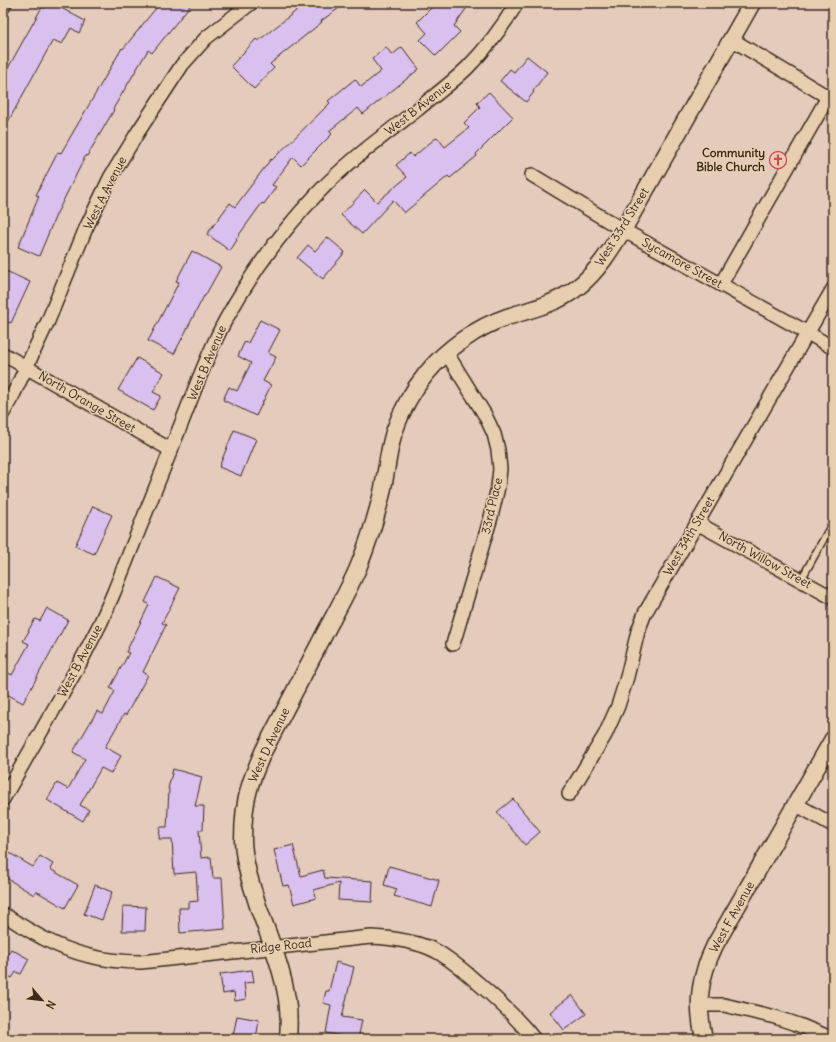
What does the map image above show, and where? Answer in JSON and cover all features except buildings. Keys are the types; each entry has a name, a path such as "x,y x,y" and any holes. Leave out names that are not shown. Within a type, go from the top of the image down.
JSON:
{"street":[{"path":"3,7 5,3"},
{"name":"West A Avenue","path":"3,412 14,393 48,321 86,228 110,178 182,65 206,38 251,3"},
{"name":"West B Avenue","path":"3,799 80,663 101,622 203,368 224,322 239,296 264,258 288,226 318,193 373,144 446,87 468,67 508,18 517,3"},
{"name":"West 33rd Street","path":"382,489 394,432 403,411 426,374 446,352 478,330 505,317 542,307 557,300 577,288 592,274 604,259 623,230 752,3"},
{"path":"721,284 830,98 731,39"},
{"name":"Sycamore Street","path":"532,175 623,230 833,348"},
{"name":"West 34th Street","path":"570,794 605,735 618,706 627,677 638,631 645,613 833,289"},
{"name":"33rd Place","path":"446,352 491,427 498,450 500,469 498,487 491,517 453,644"},
{"name":"North Orange Street","path":"3,354 171,450"},
{"name":"West D Avenue","path":"288,1039 287,1000 282,977 252,887 245,857 243,841 244,816 249,789 263,752 358,569 371,534 382,489"},
{"name":"North Willow Street","path":"697,523 833,598"},
{"name":"West F Avenue","path":"704,1039 700,1022 699,1005 702,979 708,959 833,739"},
{"path":"795,804 833,825"},
{"name":"Ridge Road","path":"3,914 42,938 62,948 87,956 107,960 141,962 371,937 392,938 416,943 436,951 454,963 514,1016 534,1039"},
{"path":"699,1005 724,1005 775,1017 833,1038"}],"lane":[{"path":"801,580 833,522"}],"place":[{"name":"Community Bible Church","path":"778,160"}]}
